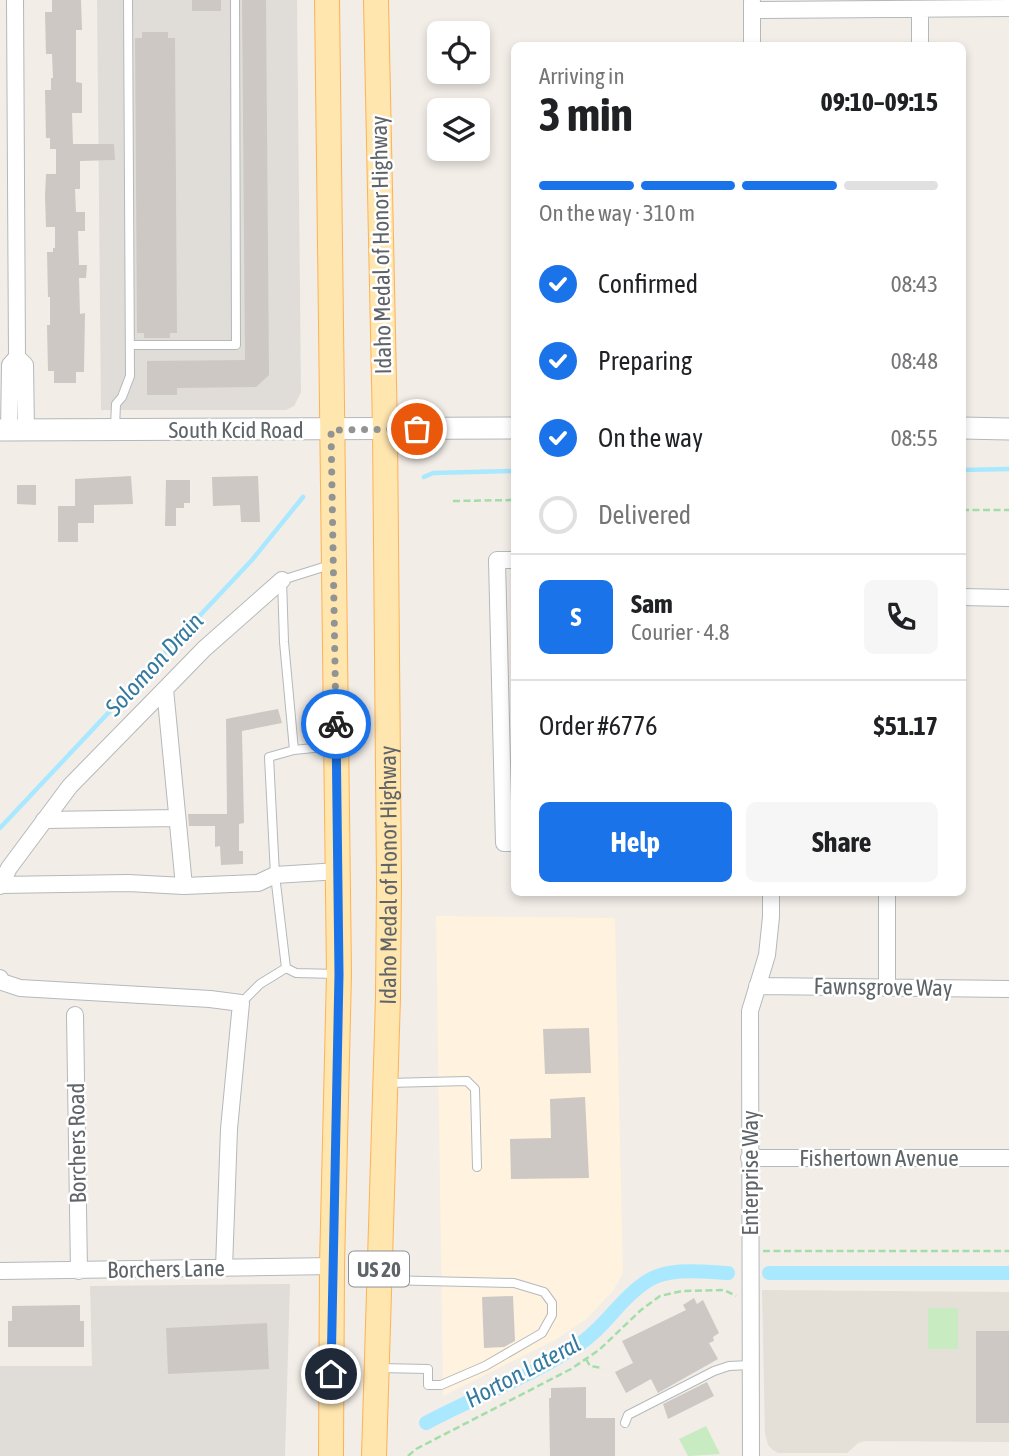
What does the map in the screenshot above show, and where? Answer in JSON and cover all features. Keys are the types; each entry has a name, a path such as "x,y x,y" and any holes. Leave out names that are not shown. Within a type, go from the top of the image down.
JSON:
{"main road":[{"name":"US 20","path":"327,0 339,871 331,1456"},
{"name":"Idaho Medal of Honor Highway","path":"374,1456 389,895 385,429 376,0"}],"street":[{"path":"12,430 25,365 17,357 7,53 15,0"},
{"path":"752,42 752,5 1009,8"},
{"path":"920,9 920,42"},
{"name":"South Kcid Road","path":"12,430 511,428"},
{"path":"966,428 1009,429"},
{"path":"509,843 508,704 498,560 511,560"},
{"path":"282,580 204,649 70,786 9,868 0,886 128,883 184,886 258,883 275,875 339,871"},
{"path":"966,597 1009,598"},
{"path":"164,689 184,886"},
{"path":"44,820 177,818"},
{"name":"Enterprise Way","path":"751,1456 750,1011 767,955 771,896"},
{"path":"887,896 887,987"},
{"path":"0,978 2,982 20,988 241,1003 229,1129 224,1268"},
{"name":"Fawnsgrove Way","path":"757,986 1009,989"},
{"name":"Borchers Road","path":"75,1016 79,1271"},
{"name":"Fishertown Avenue","path":"749,1158 1009,1158"},
{"name":"Borchers Lane","path":"0,1271 332,1266"}],"lane":[{"path":"115,430 116,404 122,397 130,376 128,0"},
{"path":"130,345 236,345 235,0"},
{"path":"294,750 284,642 282,580 333,564"},
{"path":"285,968 275,875 269,757 294,750 336,746"},
{"path":"285,968 296,973 339,974"},
{"path":"241,1003 260,984 285,968"},
{"path":"385,1083 467,1081 475,1089 477,1167"},
{"path":"376,1368 428,1369 428,1385 441,1385 519,1348 542,1333 552,1315 552,1303 544,1292 513,1283 378,1280"},
{"path":"625,1423 628,1415 714,1371 729,1366 750,1365"}],"path":[{"path":"453,501 511,500"},
{"path":"966,510 1009,510"},
{"path":"750,1251 1009,1251"},
{"path":"408,1456 586,1359 611,1340 651,1302 671,1292 724,1290 734,1296 750,1296"},
{"path":"586,1359 590,1366 603,1368"}],"shaded area":[{"path":"97,0 297,0 301,392 294,406 286,410 101,410"},
{"path":"436,916 615,918 623,1273 613,1291 585,1320 557,1339 443,1396"},
{"path":"290,1284 285,1456 0,1456 0,1366 92,1366 90,1286"},
{"path":"762,1290 1009,1292 1009,1442 865,1441 858,1443 847,1453 778,1453 773,1450 768,1445 765,1433"}],"green space":[{"path":"928,1308 958,1308 958,1349 928,1349"},
{"path":"706,1426 720,1454 688,1456 679,1439"}],"building":[{"path":"52,0 81,0 82,30 76,30 76,82 82,83 82,113 72,113 73,144 114,144 115,160 80,161 80,189 75,189 76,212 85,212 85,231 78,231 79,265 87,265 86,278 79,278 80,314 85,313 84,372 76,372 76,383 54,383 54,371 48,371 47,325 50,325 50,297 47,252 53,252 55,248 55,227 46,227 45,196 46,174 56,174 56,149 50,149 50,138 46,138 45,90 51,90 53,78 52,54 46,54 45,12 52,12"},
{"path":"192,0 221,0 221,11 192,11"},
{"path":"242,0 266,0 269,375 256,387 177,388 177,395 147,395 147,361 245,360"},
{"path":"142,32 168,32 168,38 175,38 177,333 170,333 170,338 144,338 144,333 137,333 135,38 142,38"},
{"path":"131,476 133,504 94,505 94,523 78,523 78,542 58,542 58,506 75,506 75,479"},
{"path":"258,476 260,522 241,522 240,505 213,506 212,477"},
{"path":"166,480 190,480 190,503 184,503 184,508 176,508 176,526 165,526"},
{"path":"17,485 36,485 36,505 17,504"},
{"path":"278,709 282,723 242,731 244,823 239,824 239,851 243,851 243,864 221,865 220,846 215,847 215,826 189,826 188,814 227,814 226,719"},
{"path":"589,1028 591,1073 545,1074 543,1029"},
{"path":"585,1097 589,1178 511,1179 510,1139 551,1138 550,1099"},
{"path":"513,1296 515,1341 504,1347 484,1348 482,1297"},
{"path":"694,1298 697,1304 703,1300 719,1333 713,1337 714,1341 709,1343 718,1359 658,1393 651,1379 626,1393 615,1372 633,1363 622,1341 686,1310 683,1305"},
{"path":"80,1305 80,1321 84,1321 84,1347 8,1347 8,1321 12,1321 12,1306"},
{"path":"267,1323 269,1369 168,1374 166,1328"},
{"path":"976,1331 1009,1331 1009,1423 976,1423"},
{"path":"707,1382 714,1396 668,1419 663,1404"},
{"path":"586,1387 586,1418 615,1418 615,1456 550,1456 551,1388"}],"waterway":[{"name":"Solomon Drain","path":"966,470 1009,469"},
{"name":"Solomon Drain","path":"424,477 433,473 511,471"},
{"name":"Solomon Drain","path":"0,828 252,560 303,497"},
{"name":"Horton Lateral","path":"426,1423 541,1367 578,1345 649,1280 677,1272 728,1273"},
{"name":"Horton Lateral","path":"769,1273 1009,1273"}],"way so far":[{"path":"336,724 331,430 417,429"}],"route":[{"path":"331,1374 339,974 336,724"}]}
